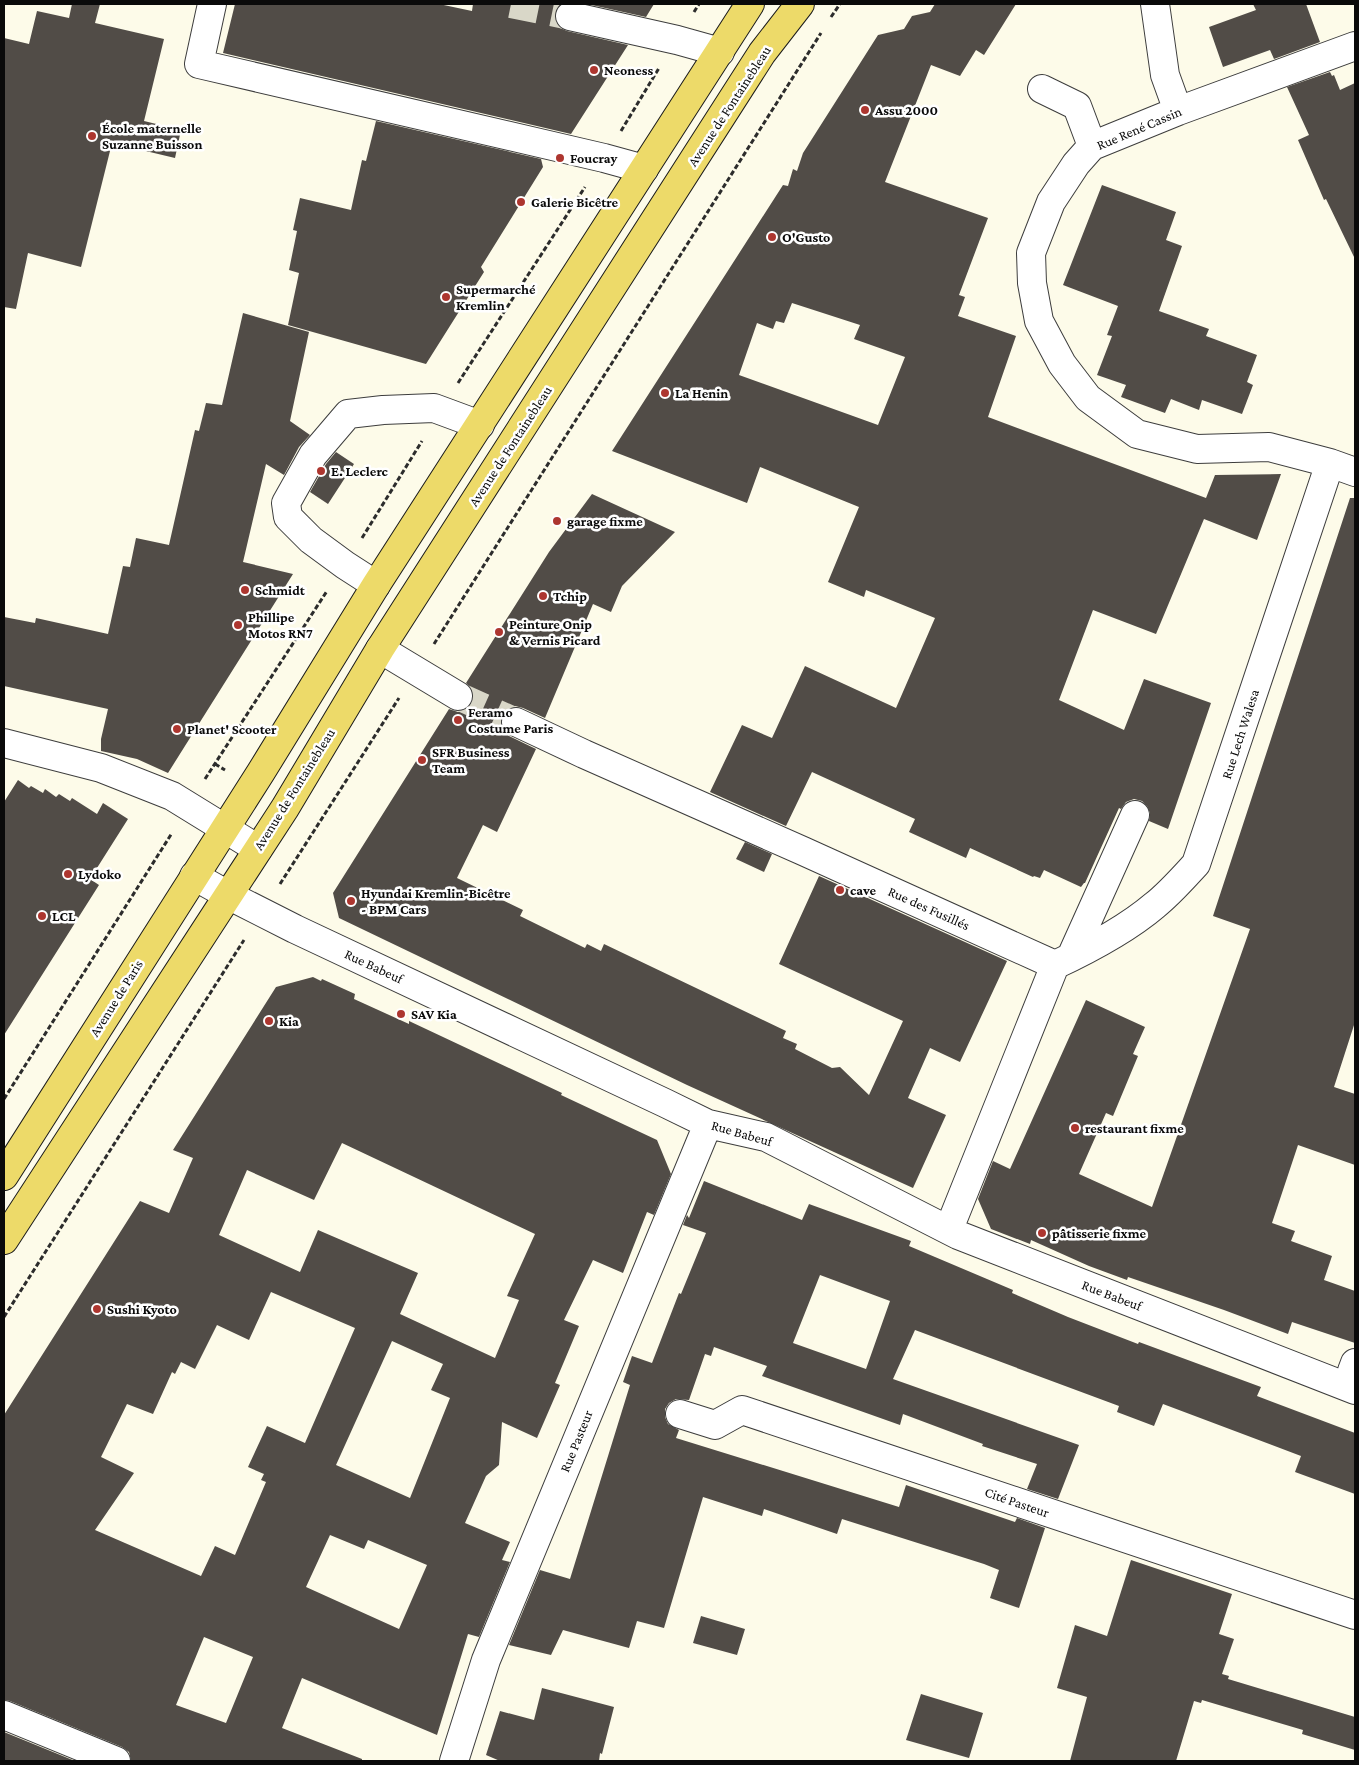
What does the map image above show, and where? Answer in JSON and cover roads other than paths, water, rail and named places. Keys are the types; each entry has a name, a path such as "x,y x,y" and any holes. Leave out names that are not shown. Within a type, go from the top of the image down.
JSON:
{"main road":[{"path":"227,825 376,585 750,4"},
{"name":"Avenue de Fontainebleau","path":"228,895 285,808 380,649 762,53 800,4"},
{"name":"Avenue de Paris","path":"4,1176 227,825"},
{"path":"4,1240 228,895"}],"street":[{"path":"212,4 199,64 604,158 644,169"},
{"path":"1155,4 1165,75 1178,111"},
{"path":"570,16 720,52"},
{"name":"Rue René Cassin","path":"1330,463 1269,447 1196,449 1137,434 1088,398 1062,364 1039,321 1032,283 1031,253 1051,202 1076,164 1092,146 1178,111 1355,46"},
{"path":"1042,89 1077,106 1092,146"},
{"path":"376,585 311,540 288,516 286,503 313,455 348,414 383,410 434,408 480,425"},
{"path":"1330,463 1355,472"},
{"name":"Rue Lech Walesa","path":"1063,961 1125,926 1155,906 1196,864 1330,463"},
{"path":"380,649 458,696"},
{"name":"Rue des Fusillés","path":"516,722 812,855 1063,961"},
{"path":"4,743 101,768 172,796 227,825 258,849"},
{"path":"949,1230 1063,961 1135,815"},
{"name":"Rue Babeuf","path":"194,876 295,929 665,1102 708,1124 766,1137 958,1235 1354,1375"},
{"name":"Rue Pasteur","path":"454,1761 486,1660 708,1124"},
{"name":"Cité Pasteur","path":"680,1414 715,1425 742,1410 1355,1616"},
{"path":"4,1715 116,1761"}],"tunnel":[{"path":"511,4 570,16"},
{"path":"458,696 516,722"}],"place":[{"name":"Neoness","path":"594,70"},
{"name":"Assu 2000","path":"865,110"},
{"name":"École maternelle Suzanne Buisson","path":"92,136"},
{"name":"Foucray","path":"560,158"},
{"name":"Galerie Bicêtre","path":"521,202"},
{"name":"O'Gusto","path":"772,237"},
{"name":"Supermarché Kremlin","path":"446,297"},
{"name":"La Henin","path":"665,393"},
{"name":"E. Leclerc","path":"321,471"},
{"name":"garage fixme","path":"557,521"},
{"name":"Schmidt","path":"245,590"},
{"name":"Tchip","path":"543,596"},
{"name":"Phillipe Motos RN7","path":"238,625"},
{"name":"Peinture Onip & Vernis Picard","path":"499,632"},
{"name":"Feramo Costume Paris","path":"458,720"},
{"name":"Planet' Scooter","path":"177,729"},
{"name":"SFR Business Team","path":"422,760"},
{"name":"Lydoko","path":"68,874"},
{"name":"cave","path":"840,890"},
{"name":"Hyundai Kremlin-Bicêtre - BPM Cars","path":"351,901"},
{"name":"LCL","path":"42,916"},
{"name":"SAV Kia","path":"401,1014"},
{"name":"Kia","path":"269,1021"},
{"name":"restaurant fixme","path":"1075,1128"},
{"name":"pâtisserie fixme","path":"1042,1233"},
{"name":"Sushi Kyoto","path":"97,1309"}]}
